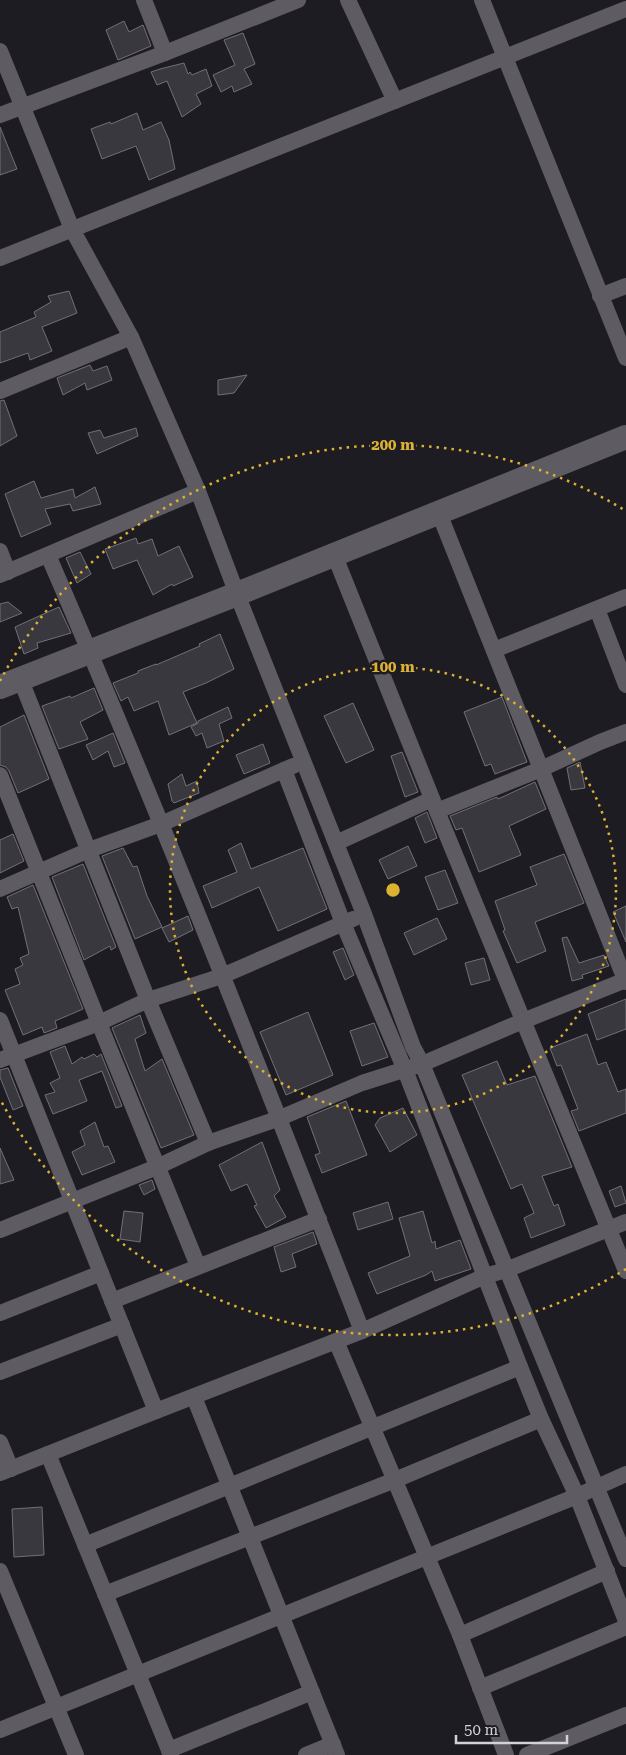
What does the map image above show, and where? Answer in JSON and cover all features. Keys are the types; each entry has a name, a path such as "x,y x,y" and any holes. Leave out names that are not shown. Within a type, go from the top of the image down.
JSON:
{"main road":[{"path":"10,683 90,653 626,437"}],"street":[{"path":"144,0 165,53"},
{"path":"0,115 165,53 298,0"},
{"path":"348,0 395,101"},
{"path":"482,0 626,358"},
{"path":"0,258 505,58 623,9"},
{"path":"0,50 72,229 131,337 198,491 364,914 413,1047 422,1064 626,1559"},
{"path":"600,296 626,286"},
{"path":"0,391 131,337"},
{"path":"0,551 4,574 198,491"},
{"path":"0,1230 157,1167 208,1143 280,1118 334,1094 422,1064 523,1021 626,981 439,513"},
{"path":"334,554 434,805 626,1271"},
{"path":"48,555 280,1118 362,1331"},
{"path":"494,650 626,597"},
{"path":"597,608 626,685"},
{"path":"10,683 89,850 148,1000 208,1143"},
{"path":"336,843 434,805 541,769 626,732"},
{"path":"0,889 89,850 160,824 303,762"},
{"path":"284,770 405,1070 520,1367 541,1419 577,1496 626,1621"},
{"path":"0,775 198,1266"},
{"path":"7,1058 99,1023 148,1000 222,976 364,914"},
{"path":"0,1020 7,1058 71,1201 156,1411"},
{"path":"112,1301 318,1219"},
{"path":"0,1442 6,1471 362,1331 485,1276 506,1270 626,1222"},
{"path":"0,1313 101,1273"},
{"path":"0,1372 122,1325"},
{"path":"336,1341 460,1635 506,1755"},
{"path":"85,1545 520,1367"},
{"path":"194,1397 335,1749 306,1755"},
{"path":"105,1594 395,1480 541,1419"},
{"path":"48,1454 170,1753 312,1692"},
{"path":"0,1730 577,1496 626,1474"},
{"path":"0,1571 76,1755"},
{"path":"460,1635 607,1571"},
{"path":"480,1688 626,1627"},
{"path":"527,1755 626,1715"}],"building":[{"path":"124,21 129,32 143,25 151,46 118,60 106,30"},
{"path":"243,33 255,64 244,69 252,84 234,92 232,86 221,92 213,75 235,65 224,40"},
{"path":"184,63 188,74 190,72 192,75 206,69 212,86 196,94 201,104 182,117 167,81 157,85 151,72"},
{"path":"137,113 143,130 161,122 169,140 175,169 149,180 136,146 102,159 91,129 110,122 111,124"},
{"path":"0,127 17,169 0,175"},
{"path":"69,291 77,313 42,327 52,351 30,360 28,353 0,363 0,332 36,317 34,312 51,302 48,296"},
{"path":"90,365 93,371 107,366 112,380 87,390 85,383 63,395 57,378"},
{"path":"247,375 234,393 218,395 218,380"},
{"path":"4,400 17,436 0,446 0,401"},
{"path":"136,428 138,436 97,454 88,433 100,430 104,438"},
{"path":"34,481 41,498 73,489 75,498 95,487 101,504 73,511 70,504 45,509 51,524 21,537 5,494"},
{"path":"136,538 138,544 152,539 158,556 179,546 193,577 173,586 172,584 153,595 137,560 113,569 105,549"},
{"path":"80,552 91,574 77,583 66,558"},
{"path":"8,602 22,613 0,622 0,604"},
{"path":"59,607 71,633 37,643 38,648 24,654 15,627"},
{"path":"220,634 234,669 183,692 197,723 169,735 158,701 134,711 128,697 121,701 113,683 200,646 199,644"},
{"path":"94,688 103,710 80,722 88,739 59,749 42,706 70,696 71,698"},
{"path":"502,697 527,762 495,774 491,764 485,766 464,712"},
{"path":"353,703 374,750 346,763 324,716"},
{"path":"228,707 232,718 219,724 224,741 207,748 202,733 196,736 191,727 198,723 198,721"},
{"path":"24,715 49,779 18,793 9,771 6,767 0,765 0,727"},
{"path":"113,733 125,763 114,767 108,751 93,760 86,745"},
{"path":"263,744 270,763 244,774 236,755"},
{"path":"402,752 418,792 405,797 391,756"},
{"path":"580,762 585,788 571,790 567,768"},
{"path":"182,774 186,786 197,781 199,793 174,803 168,784"},
{"path":"535,782 546,809 509,826 521,855 479,872 462,828 456,830 450,816 497,797 498,799"},
{"path":"427,812 437,838 425,843 415,818"},
{"path":"13,834 24,861 0,873 0,840"},
{"path":"241,843 251,869 303,848 327,909 278,931 259,887 212,908 203,886 237,872 228,850"},
{"path":"408,846 417,866 388,879 379,860"},
{"path":"123,848 133,867 137,866 147,896 162,927 135,939 102,856"},
{"path":"564,854 584,903 535,922 546,951 517,963 503,931 505,930 495,901 537,885 530,867"},
{"path":"83,864 116,947 111,950 110,946 84,960 52,877"},
{"path":"445,870 458,903 438,910 425,877"},
{"path":"33,885 83,1009 55,1021 57,1028 44,1033 42,1027 23,1035 5,990 20,984 15,969 23,965 20,958 29,954 18,907 12,909 7,897"},
{"path":"626,906 626,942 613,912"},
{"path":"188,916 193,930 169,942 162,928"},
{"path":"437,918 447,939 414,955 404,933"},
{"path":"567,937 579,963 604,955 609,966 582,975 583,978 572,981 562,938"},
{"path":"343,948 354,975 345,980 333,952"},
{"path":"484,958 490,980 471,985 465,963"},
{"path":"626,999 626,1029 597,1040 588,1014"},
{"path":"308,1012 333,1075 286,1095 260,1032"},
{"path":"140,1015 146,1033 135,1039 145,1071 162,1059 194,1135 161,1148 112,1028"},
{"path":"374,1023 388,1057 362,1066 350,1031"},
{"path":"587,1034 598,1065 606,1062 618,1092 626,1089 626,1113 579,1131 571,1111 578,1109 561,1065 557,1066 550,1048"},
{"path":"65,1046 72,1064 82,1057 84,1059 94,1054 97,1057 101,1054 122,1106 116,1108 102,1071 79,1080 87,1101 53,1114 45,1095 55,1092 50,1083 60,1078 50,1052"},
{"path":"497,1061 507,1085 535,1076 572,1167 542,1176 554,1206 558,1204 565,1225 531,1238 524,1218 534,1213 522,1184 511,1189 462,1075"},
{"path":"8,1068 23,1106 13,1110 0,1077 0,1070"},
{"path":"346,1101 367,1155 322,1173 315,1155 320,1153 307,1117"},
{"path":"403,1108 417,1135 390,1152 375,1125 380,1118"},
{"path":"95,1122 104,1147 108,1146 115,1162 82,1175 72,1152 85,1145 80,1131"},
{"path":"262,1142 280,1190 274,1196 286,1217 266,1228 254,1206 257,1205 247,1184 231,1191 219,1165"},
{"path":"0,1148 14,1180 0,1184"},
{"path":"152,1180 155,1189 144,1195 139,1185"},
{"path":"621,1186 626,1203 615,1207 609,1191"},
{"path":"388,1202 393,1219 358,1230 353,1213"},
{"path":"124,1211 143,1213 140,1242 120,1239"},
{"path":"423,1211 432,1243 435,1241 436,1249 460,1240 471,1269 435,1281 432,1271 377,1294 368,1273 410,1256 399,1218"},
{"path":"313,1232 317,1244 292,1254 296,1267 281,1272 274,1247"},
{"path":"42,1507 44,1555 14,1557 12,1509"}]}
